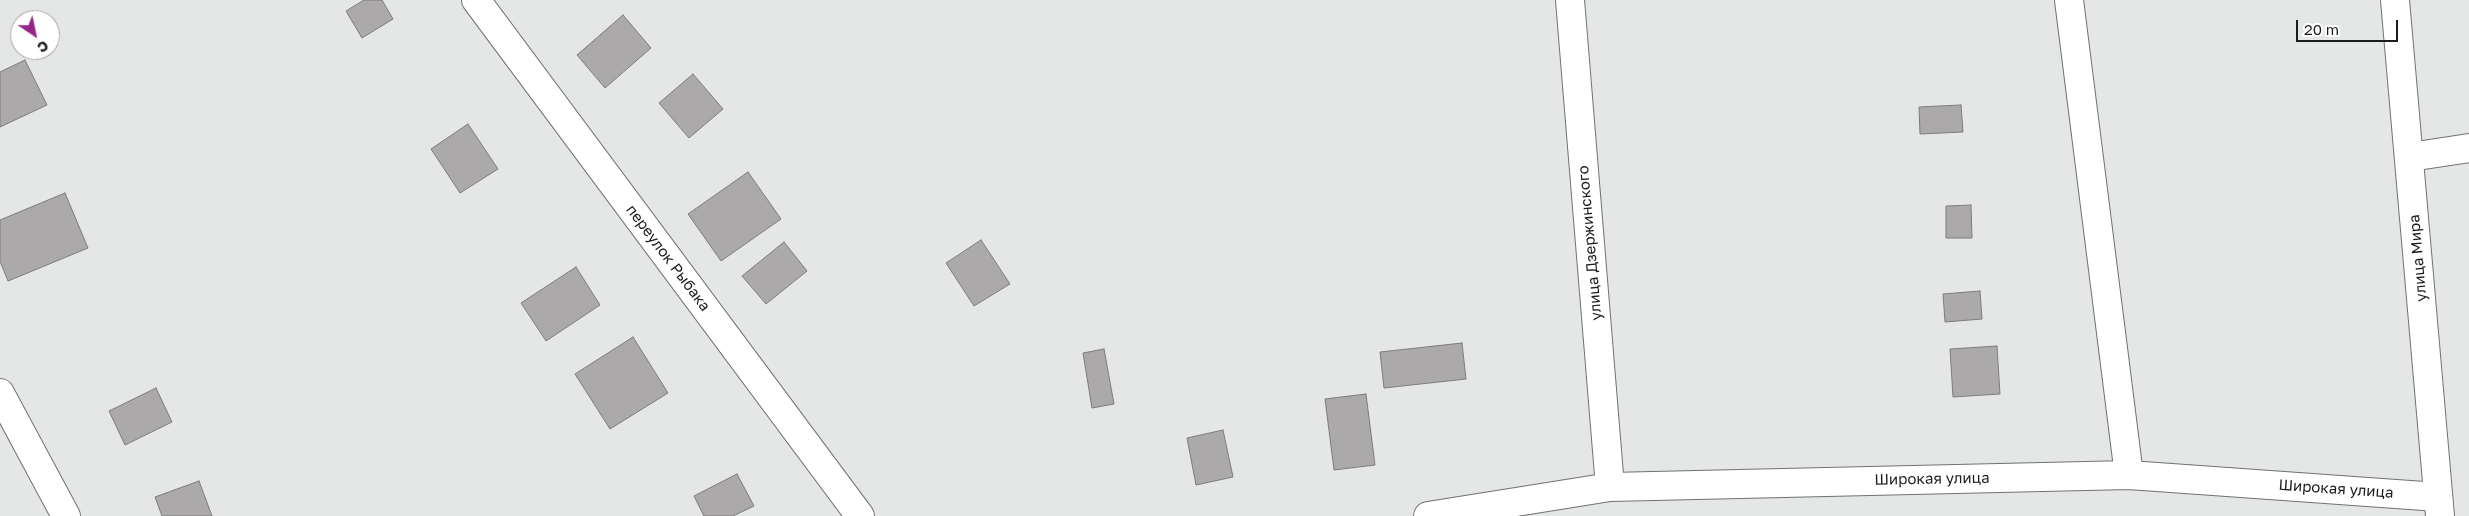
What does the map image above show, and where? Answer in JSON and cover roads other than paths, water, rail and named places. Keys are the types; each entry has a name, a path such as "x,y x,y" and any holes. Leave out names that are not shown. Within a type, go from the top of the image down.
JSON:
{"street":[{"name":"переулок Рыбака","path":"476,0 860,516"},
{"name":"улица Дзержинского","path":"1570,0 1610,487"},
{"path":"2069,0 2129,474"},
{"name":"улица Мира","path":"2395,0 2439,506"},
{"path":"2410,157 2469,148"},
{"path":"0,393 66,516"},
{"name":"Широкая улица","path":"1428,516 1610,487 2129,474 2439,506"}]}
